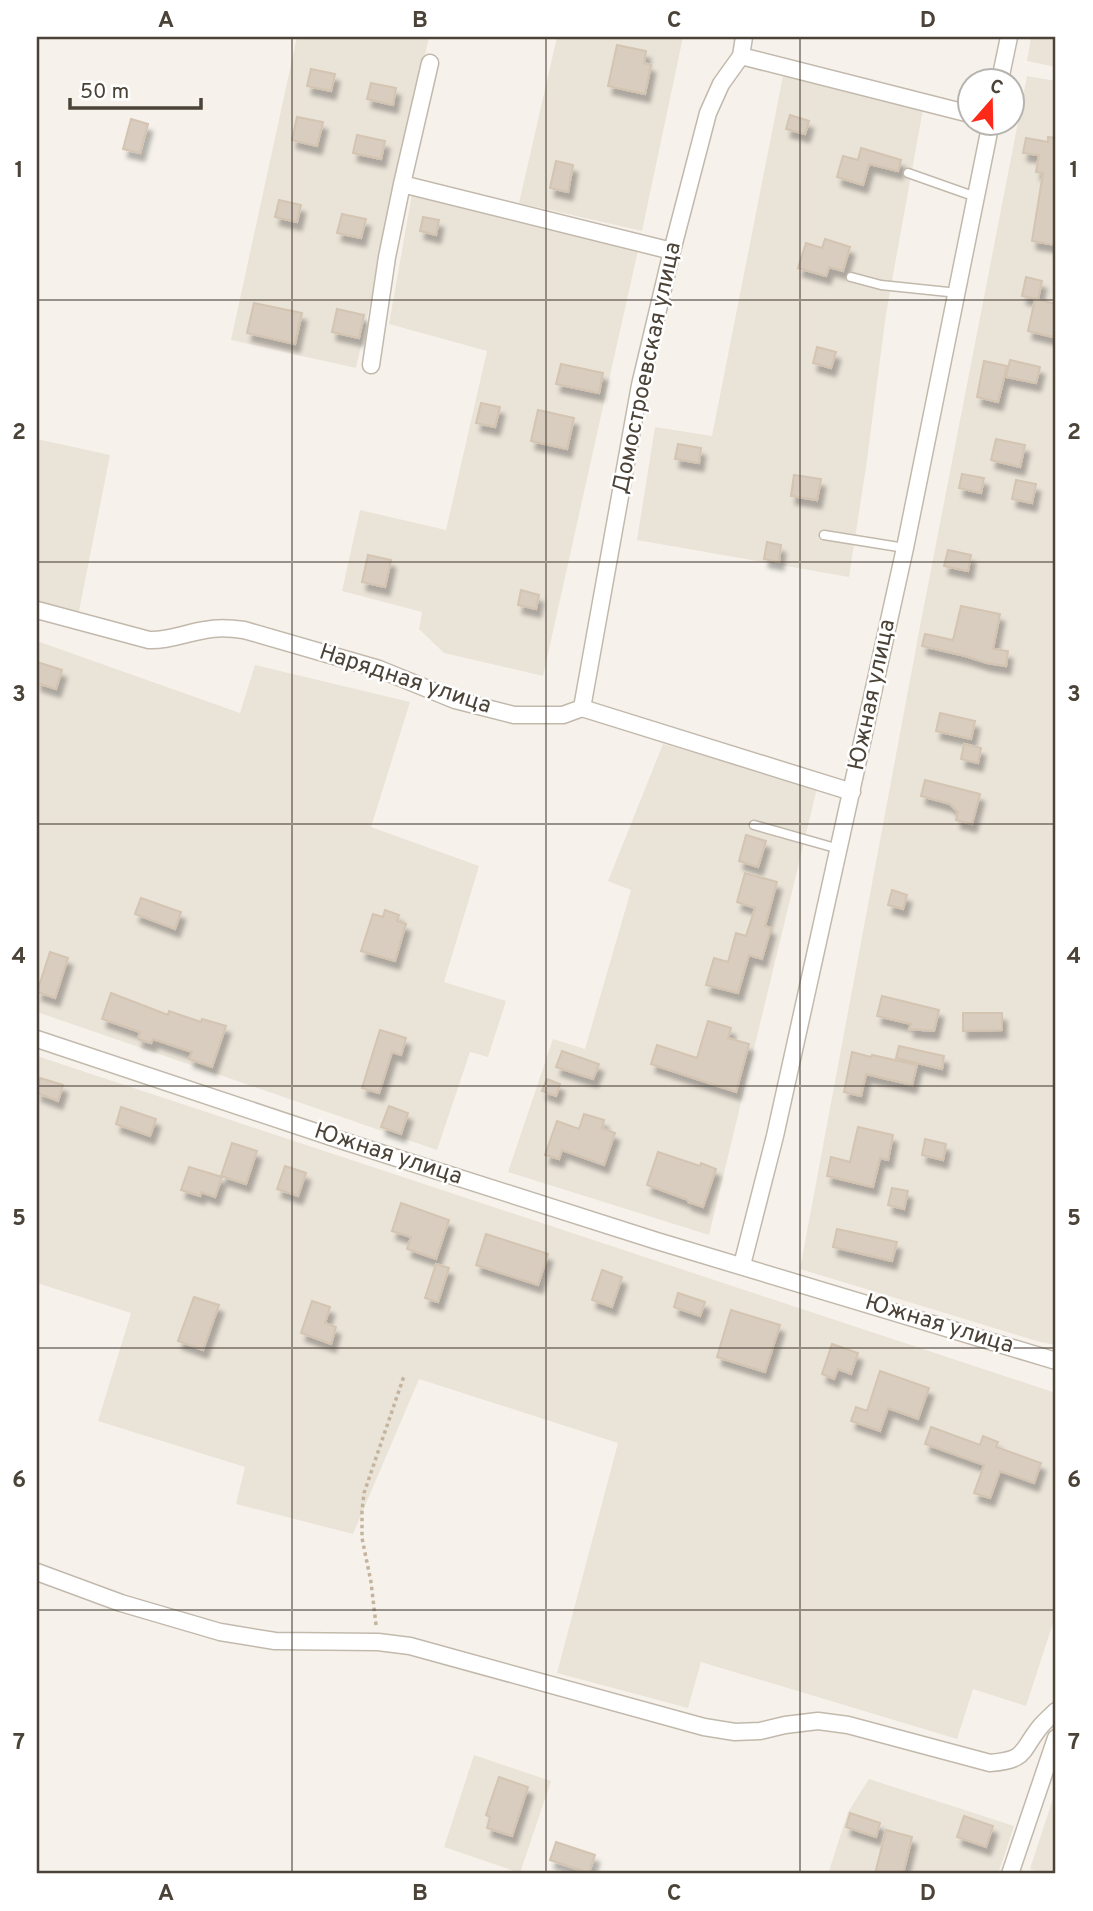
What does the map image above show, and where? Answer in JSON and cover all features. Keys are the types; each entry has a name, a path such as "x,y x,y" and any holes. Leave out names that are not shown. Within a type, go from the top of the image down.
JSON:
{"street":[{"name":"Домостроевская улица","path":"582,708 640,385 671,251 708,113 722,84 741,56 744,37"},
{"path":"1003,66 1009,37"},
{"path":"741,56 956,110"},
{"path":"371,365 387,257 430,63"},
{"name":"Южная улица","path":"742,1265 775,1136 852,792 958,293 988,136"},
{"path":"402,184 671,251"},
{"name":"Нарядная улица","path":"37,610 149,640 163,641 205,629 244,630 379,669 455,700 514,715 563,715 582,708 852,792"},
{"name":"Южная улица","path":"37,1039 337,1139 657,1241 1056,1360"},
{"path":"38,1578 220,1632 275,1642 378,1642 410,1646 704,1727 735,1732 828,1722 990,1763 1009,1762 1023,1754 1040,1727 1056,1711"},
{"path":"1010,1874 1056,1738"}],"lane":[{"path":"908,173 976,197"},
{"path":"851,277 881,285 958,293"},
{"path":"824,535 905,548"},
{"path":"754,825 839,849"}],"path":[{"path":"378,1642 362,1538 362,1511 364,1493 404,1376"}],"shaded area":[{"path":"297,37 429,37 356,368 231,340"},
{"path":"557,37 683,37 642,231 519,203"},
{"path":"1031,37 1056,37 1056,67 1027,61"},
{"path":"783,76 923,109 886,314 849,577 637,540 655,427 712,436"},
{"path":"1027,76 1056,81 1056,1345 800,1269 921,621 1015,136 1026,136"},
{"path":"412,194 638,250 543,676 444,653 419,629 422,612 342,591 360,510 446,530 487,351 389,324"},
{"path":"37,439 110,455 78,616 37,606"},
{"path":"37,641 240,713 255,665 410,702 371,827 479,866 444,982 506,1001 488,1057 470,1052 437,1150 37,1012"},
{"path":"663,744 817,788 709,1235 508,1172 553,1039 585,1049 631,890 608,881"},
{"path":"37,1056 1056,1393 1056,1614 1026,1706 973,1689 957,1739 701,1662 688,1708 557,1673 618,1443 419,1379 353,1534 236,1504 245,1467 98,1421 131,1313 37,1283"},
{"path":"474,1755 551,1781 520,1873 444,1847"},
{"path":"869,1779 1014,1826 998,1874 828,1874 848,1812"},
{"path":"1056,1789 1056,1874 1047,1874 1030,1869"}],"building":[{"path":"617,45 646,51 644,63 651,65 645,94 608,86"},
{"path":"311,69 335,74 331,91 307,86"},
{"path":"371,83 396,88 393,105 367,99"},
{"path":"790,115 809,121 805,134 786,129"},
{"path":"297,117 323,122 317,146 292,140"},
{"path":"131,119 148,124 140,153 123,149"},
{"path":"357,135 385,141 381,159 353,153"},
{"path":"1048,137 1056,138 1056,245 1032,241 1043,173 1036,172 1039,155 1023,153 1026,138 1048,142"},
{"path":"861,148 901,160 898,171 869,164 863,185 837,177 843,156 858,160"},
{"path":"556,161 573,165 568,192 550,188"},
{"path":"279,200 301,205 297,222 275,217"},
{"path":"342,214 366,219 361,238 337,233"},
{"path":"423,217 439,220 436,235 420,231"},
{"path":"825,239 850,247 843,271 829,267 826,276 798,268 806,243 822,248"},
{"path":"1026,277 1042,281 1038,299 1022,296"},
{"path":"1035,299 1056,304 1053,337 1028,331"},
{"path":"254,303 302,313 295,344 247,333"},
{"path":"337,309 364,315 359,338 332,332"},
{"path":"817,347 836,352 831,368 813,363"},
{"path":"1010,360 1040,367 1036,383 1006,377"},
{"path":"984,361 1007,366 998,402 977,397"},
{"path":"561,364 603,373 599,393 556,384"},
{"path":"481,403 500,407 495,427 476,423"},
{"path":"538,410 574,418 567,449 531,441"},
{"path":"996,439 1025,445 1020,467 991,460"},
{"path":"678,444 701,448 699,463 675,459"},
{"path":"962,474 984,478 981,493 959,488"},
{"path":"794,475 821,479 817,500 791,496"},
{"path":"1016,480 1036,484 1032,503 1012,499"},
{"path":"767,542 781,545 779,562 764,559"},
{"path":"948,550 971,555 968,571 944,566"},
{"path":"368,555 391,560 385,587 362,582"},
{"path":"521,590 539,595 536,609 518,605"},
{"path":"961,606 1000,614 993,649 1008,651 1006,666 922,646 925,634 953,640"},
{"path":"37,662 62,670 56,689 37,683"},
{"path":"940,713 975,721 971,739 936,731"},
{"path":"964,744 981,748 978,763 961,759"},
{"path":"925,780 980,794 972,824 956,820 958,812 950,804 921,796"},
{"path":"746,835 766,841 758,867 739,861"},
{"path":"745,873 777,882 765,926 771,928 762,959 749,955 738,993 706,985 714,958 728,962 736,933 746,936 755,908 737,902"},
{"path":"892,890 907,895 903,909 888,905"},
{"path":"141,898 181,912 175,929 135,914"},
{"path":"385,910 399,915 397,921 406,924 395,961 361,951 373,914 383,917"},
{"path":"50,952 68,958 55,998 37,992"},
{"path":"111,993 168,1015 169,1011 201,1022 202,1019 226,1026 212,1067 189,1059 192,1052 153,1039 151,1043 138,1039 140,1032 102,1019"},
{"path":"882,996 939,1010 934,1031 909,1029 911,1024 877,1016"},
{"path":"963,1013 1002,1013 1002,1030 963,1031"},
{"path":"708,1021 731,1028 728,1038 749,1044 736,1092 651,1064 657,1045 697,1058"},
{"path":"380,1030 406,1038 401,1055 392,1052 379,1093 362,1088"},
{"path":"899,1046 944,1056 942,1069 896,1058"},
{"path":"562,1051 599,1064 593,1079 556,1067"},
{"path":"852,1052 917,1065 912,1085 866,1074 861,1096 844,1092"},
{"path":"40,1078 63,1085 58,1101 37,1093"},
{"path":"547,1079 560,1084 556,1096 542,1091"},
{"path":"389,1106 408,1113 401,1134 381,1127"},
{"path":"121,1107 156,1119 150,1136 116,1124"},
{"path":"584,1114 604,1120 602,1128 615,1133 604,1165 562,1150 559,1159 545,1155 557,1121 579,1129"},
{"path":"858,1127 893,1135 888,1160 880,1158 873,1187 827,1176 831,1157 850,1162"},
{"path":"925,1139 946,1144 943,1160 922,1155"},
{"path":"232,1143 257,1151 246,1184 221,1176"},
{"path":"658,1152 716,1169 703,1207 647,1185"},
{"path":"285,1166 306,1173 298,1196 277,1189"},
{"path":"189,1167 222,1177 215,1197 181,1190"},
{"path":"892,1188 908,1191 904,1209 888,1205"},
{"path":"401,1203 449,1220 436,1259 407,1249 411,1237 392,1231"},
{"path":"837,1229 897,1242 892,1261 833,1247"},
{"path":"486,1234 548,1254 538,1285 476,1265"},
{"path":"436,1264 449,1268 438,1302 425,1298"},
{"path":"602,1270 622,1277 612,1307 592,1300"},
{"path":"678,1293 705,1302 700,1316 674,1307"},
{"path":"194,1297 219,1305 203,1350 178,1341"},
{"path":"312,1301 330,1307 325,1323 336,1327 331,1344 301,1333"},
{"path":"731,1310 780,1325 765,1372 717,1357"},
{"path":"832,1344 858,1353 851,1374 838,1369 834,1379 822,1374"},
{"path":"880,1371 929,1388 918,1419 888,1408 880,1431 851,1421 856,1407 867,1411"},
{"path":"931,1427 980,1445 983,1436 998,1442 996,1447 1041,1463 1034,1483 1000,1471 990,1498 974,1493 984,1465 925,1444"},
{"path":"499,1777 528,1787 512,1836 487,1828 490,1817 486,1815"},
{"path":"850,1813 880,1823 876,1837 846,1827"},
{"path":"964,1816 993,1826 986,1847 957,1837"},
{"path":"886,1830 912,1837 903,1874 875,1874"},
{"path":"556,1842 595,1855 589,1873 550,1860"}]}
